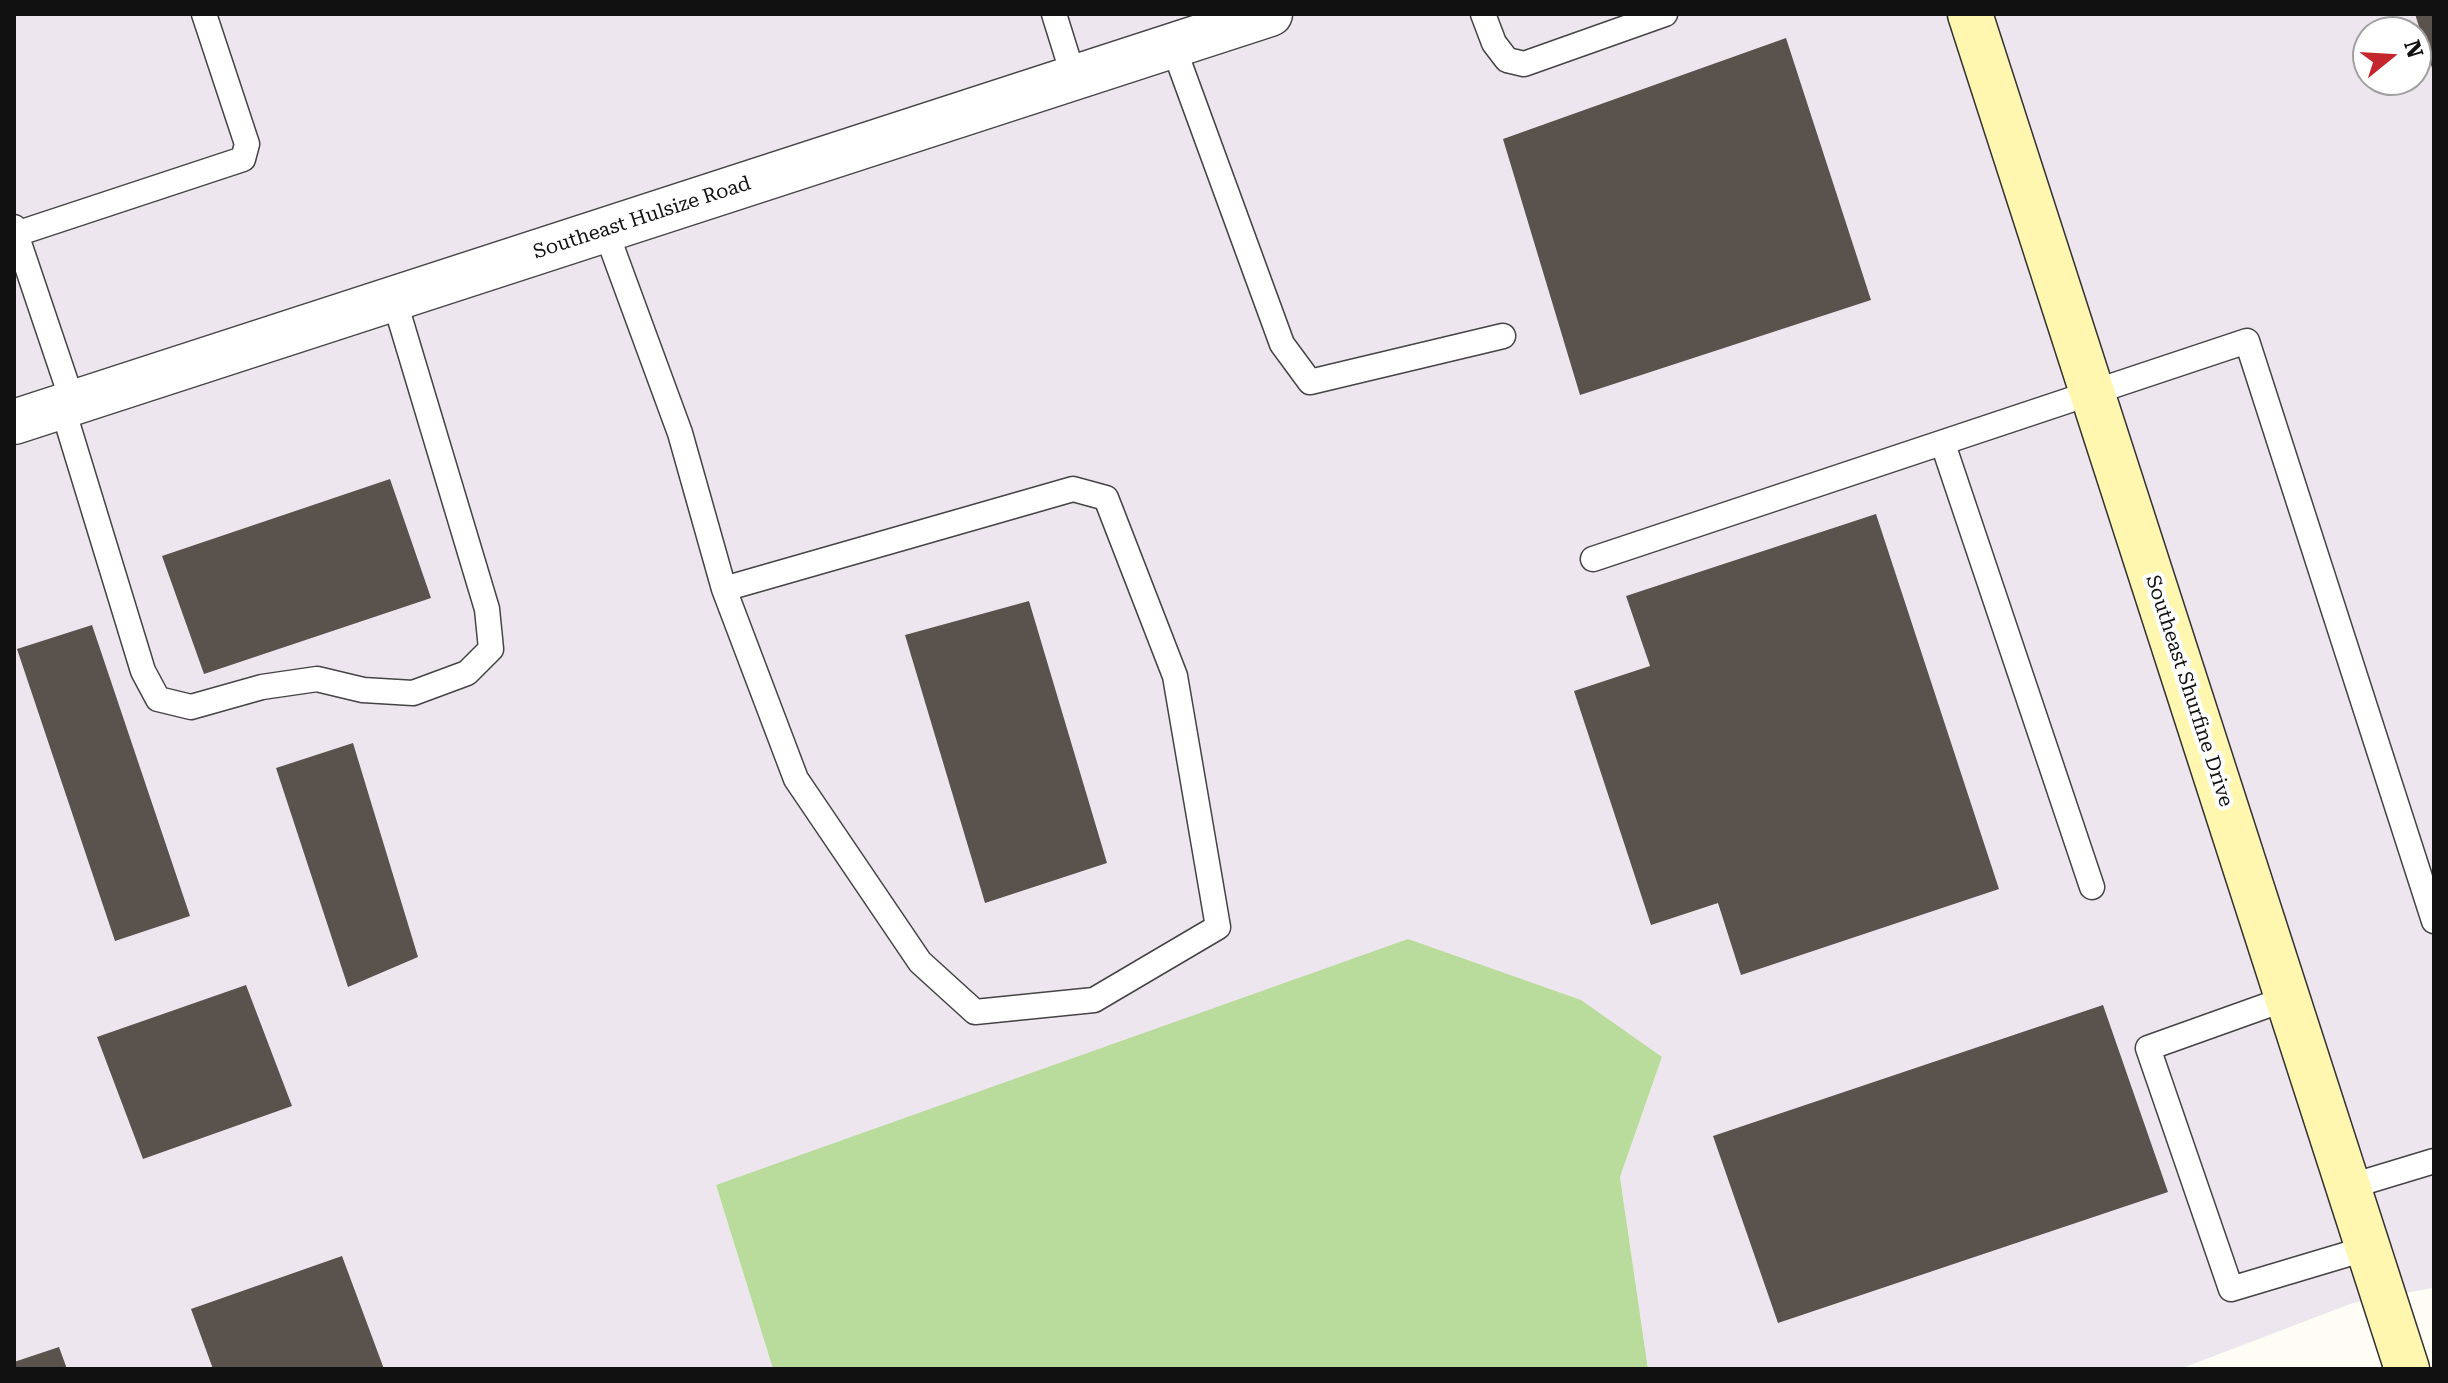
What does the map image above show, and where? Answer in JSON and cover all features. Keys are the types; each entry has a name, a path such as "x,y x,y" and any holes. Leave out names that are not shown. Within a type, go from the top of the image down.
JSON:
{"street":[{"name":"Southeast Hulsize Road","path":"14,422 1270,14"},
{"name":"Southeast Shurfine Drive","path":"1970,14 2407,1369"}],"lane":[{"path":"204,14 247,144 243,159 15,232 68,404 143,671 158,699 191,707 262,687 317,679 363,690 413,693 467,673 491,649 487,609 394,299"},
{"path":"1054,14 1074,78"},
{"path":"1483,14 1494,43 1507,60 1524,64 1665,14"},
{"path":"1173,46 1282,344 1310,382 1503,336"},
{"path":"605,229 680,433 724,589 796,779 920,962 975,1012 1094,1000 1218,927 1175,676 1106,498 1073,489 724,589"},
{"path":"1593,559 2247,341 2434,921"},
{"path":"1943,444 2092,887"},
{"path":"2288,998 2148,1048 2231,1289 2368,1248"},
{"path":"2348,1187 2434,1161"}],"shaded area":[{"path":"14,14 2434,14 2434,1292 2432,1288 2353,1303 2180,1369 1648,1369 1620,1177 1662,1057 716,1185 773,1369 14,1369"}],"green space":[{"path":"1408,939 1581,1000 1662,1057 1620,1177 1648,1369 773,1369 716,1185"}],"building":[{"path":"2434,14 2433,71 2432,16 2416,16"},
{"path":"1786,38 1871,300 1580,395 1503,139"},
{"path":"390,479 431,598 204,674 162,556"},
{"path":"1876,514 1999,889 1741,975 1718,903 1651,925 1574,691 1650,666 1626,596"},
{"path":"1029,601 1107,863 985,903 905,635"},
{"path":"92,625 190,916 115,941 17,649"},
{"path":"353,743 418,957 348,987 276,768"},
{"path":"246,985 292,1106 143,1159 97,1037"},
{"path":"2103,1005 2168,1192 1778,1323 1713,1136"},
{"path":"342,1256 384,1369 213,1369 191,1309"},
{"path":"59,1347 67,1369 14,1369 14,1362"}]}
